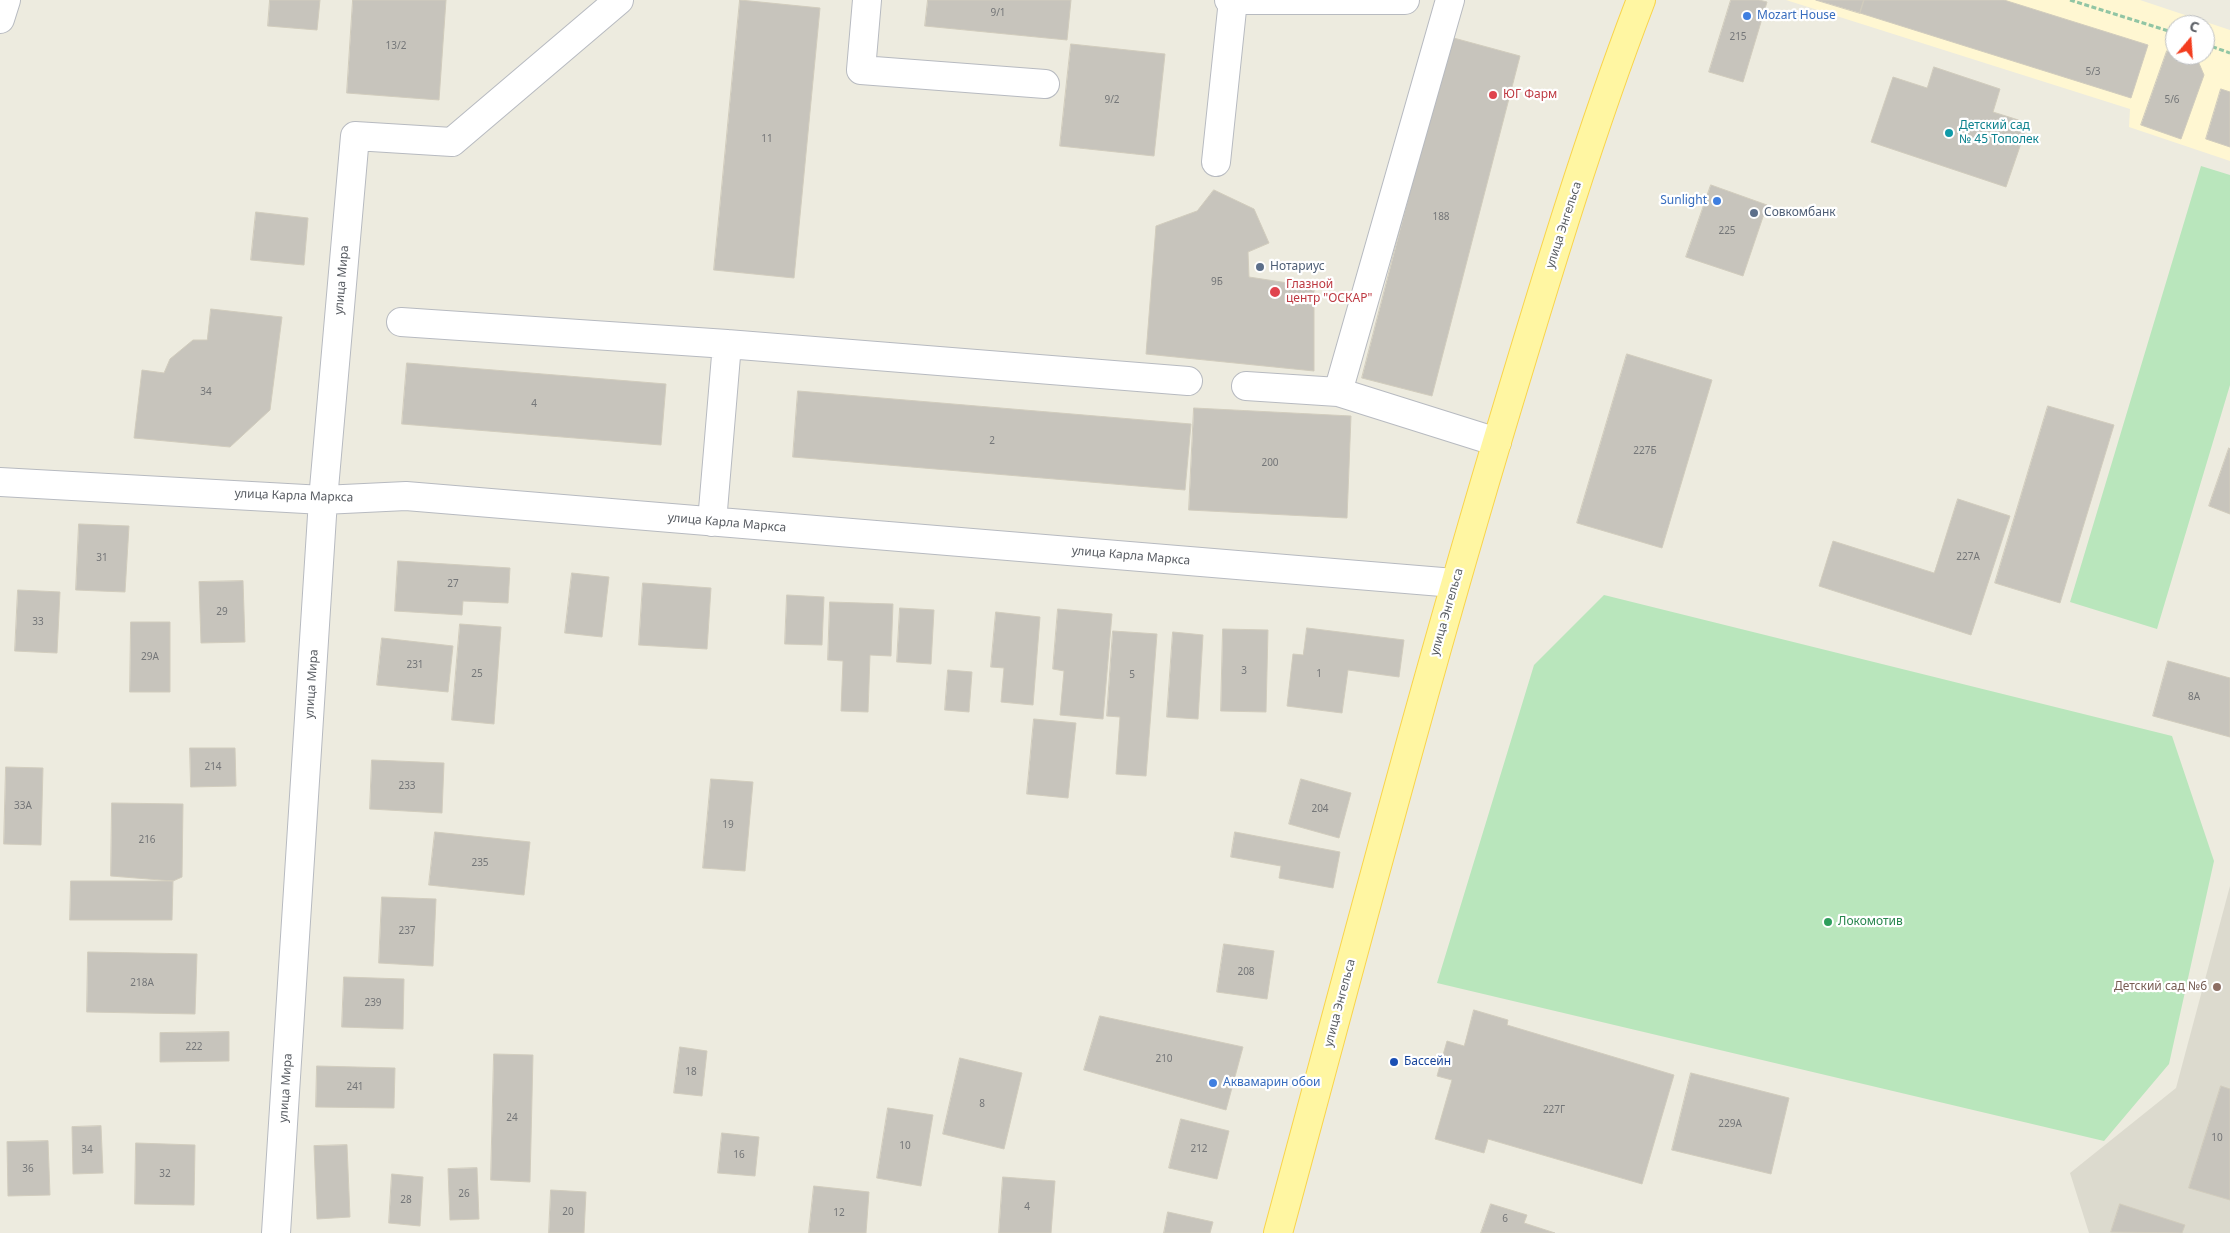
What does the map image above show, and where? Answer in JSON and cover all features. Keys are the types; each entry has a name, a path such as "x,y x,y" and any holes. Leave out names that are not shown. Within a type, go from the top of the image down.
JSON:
{"main road":[{"name":"улица Энгельса","path":"1278,1233 1454,583 1547,276 1611,79 1642,0"}],"street":[{"path":"0,19 6,0"},
{"name":"улица Мира","path":"276,1233 324,500 355,136 452,142 619,0"},
{"path":"867,0 861,70 1045,84"},
{"path":"1229,0 1405,0"},
{"path":"1216,162 1233,0"},
{"path":"1338,392 1450,0"},
{"path":"401,322 728,344 1188,381"},
{"path":"712,522 728,344"},
{"path":"1246,386 1338,392 1497,442"},
{"name":"улица Карла Маркса","path":"0,482 324,500 406,496 1454,583"}],"path":[{"path":"2070,0 2165,30"},
{"path":"2215,48 2230,53"}],"shaded area":[{"path":"1786,0 2140,0 2185,15 2165,15 2165,65 2215,65 2215,25 2230,30 2230,161 2129,127 2130,109"},
{"name":"Детский сад №6","path":"2230,886 2230,1233 2089,1233 2070,1173 2176,1088"}],"green space":[{"path":"2201,166 2230,175 2230,385 2157,629 2070,602"},
{"name":"Локомотив","path":"1604,595 2172,736 2214,861 2169,1064 2104,1141 1437,983 1534,665"}],"building":[{"path":"270,0 320,0 317,30 268,26"},
{"path":"353,0 446,0 439,100 347,93"},
{"path":"740,0 820,8 794,278 714,270"},
{"path":"928,0 1071,0 1067,40 925,26"},
{"path":"1731,0 1759,0 1767,2 1743,82 1709,72"},
{"path":"1816,0 1864,0 1860,13"},
{"path":"1864,0 2004,0 2148,45 2131,98 1860,13"},
{"path":"1450,37 1520,56 1432,396 1362,378"},
{"path":"1071,44 1165,54 1154,156 1060,146"},
{"path":"2165,57 2165,65 2200,65 2204,75 2181,139 2141,125"},
{"name":"Детский сад № 45 Тополек","path":"1934,67 2000,89 1993,112 2028,123 2006,187 1871,142 1893,77 1927,88"},
{"path":"2221,89 2230,92 2230,147 2206,139"},
{"path":"1711,185 1767,205 1743,276 1686,257"},
{"path":"1214,190 1254,209 1269,243 1248,252 1249,277 1314,287 1314,371 1146,354 1156,226 1197,211"},
{"path":"256,212 308,218 304,265 251,260"},
{"path":"211,309 282,317 270,410 230,447 134,438 142,370 164,373 170,359 193,340 207,340"},
{"path":"1627,354 1712,380 1662,548 1577,523"},
{"path":"407,363 666,384 661,445 402,424"},
{"path":"798,391 1191,424 1185,490 793,457"},
{"path":"2048,406 2114,425 2060,603 1995,583"},
{"path":"1194,408 1351,416 1347,518 1189,510"},
{"path":"2230,449 2230,514 2209,506"},
{"path":"1958,499 2010,516 1971,635 1819,586 1833,541 1934,573"},
{"path":"79,524 129,526 125,592 76,590"},
{"path":"398,561 510,568 508,603 463,601 462,615 395,611"},
{"path":"572,573 609,577 602,637 565,633"},
{"path":"243,581 245,642 201,643 199,582"},
{"path":"643,583 711,588 707,649 639,645"},
{"path":"18,590 60,592 57,653 15,651"},
{"path":"787,595 824,597 822,645 785,644"},
{"path":"830,602 893,604 891,656 870,655 868,712 841,711 843,661 828,660"},
{"path":"900,608 934,610 931,664 897,662"},
{"path":"1058,609 1112,614 1103,719 1060,715 1064,671 1053,669"},
{"path":"996,612 1040,617 1033,705 1001,702 1004,668 991,667"},
{"path":"131,622 170,622 170,692 130,692"},
{"path":"460,624 501,627 494,724 452,720"},
{"path":"1307,628 1404,640 1399,677 1348,670 1342,713 1287,706 1293,654 1303,655"},
{"path":"1223,629 1268,630 1266,712 1221,711"},
{"path":"1113,631 1157,634 1146,776 1116,774 1120,717 1107,716"},
{"path":"1173,632 1203,635 1198,719 1167,717"},
{"path":"382,638 453,646 448,692 377,685"},
{"path":"2168,661 2230,678 2230,737 2153,716"},
{"path":"948,670 972,672 969,712 945,710"},
{"path":"1034,719 1076,723 1068,798 1027,794"},
{"path":"190,748 235,748 236,786 191,787"},
{"path":"372,760 444,763 442,813 370,809"},
{"path":"6,767 43,768 41,845 4,844"},
{"path":"711,779 753,782 745,871 703,868"},
{"path":"1301,779 1351,793 1339,838 1289,824"},
{"path":"112,803 183,804 182,877 173,881 111,876"},
{"path":"435,832 530,842 524,895 429,885"},
{"path":"1235,832 1340,852 1333,888 1279,878 1281,866 1231,857"},
{"path":"71,881 173,881 172,920 70,920"},
{"path":"382,897 436,899 433,966 379,963"},
{"path":"1224,944 1274,951 1267,999 1217,992"},
{"path":"88,952 197,954 195,1014 87,1012"},
{"path":"344,977 404,979 403,1029 342,1027"},
{"path":"1474,1010 1508,1020 1507,1025 1674,1075 1642,1184 1488,1139 1484,1153 1435,1139 1452,1080 1437,1076 1447,1041 1464,1046"},
{"path":"1100,1016 1243,1047 1226,1110 1084,1070"},
{"path":"229,1032 229,1061 160,1062 160,1033"},
{"path":"680,1047 707,1051 702,1096 674,1093"},
{"path":"494,1054 533,1055 530,1182 491,1180"},
{"path":"960,1058 1022,1073 1004,1149 943,1134"},
{"path":"317,1066 395,1068 394,1108 316,1107"},
{"path":"1691,1073 1789,1098 1771,1174 1672,1150"},
{"path":"2221,1086 2230,1089 2230,1200 2189,1188"},
{"path":"888,1108 933,1115 921,1186 877,1178"},
{"path":"1181,1119 1229,1131 1217,1179 1169,1168"},
{"path":"101,1126 103,1173 73,1174 72,1127"},
{"path":"722,1133 759,1137 755,1176 718,1173"},
{"path":"48,1141 50,1195 8,1196 7,1142"},
{"path":"136,1143 195,1145 194,1205 135,1204"},
{"path":"347,1145 350,1217 317,1219 314,1146"},
{"path":"477,1168 479,1219 450,1220 448,1169"},
{"path":"392,1174 423,1177 420,1226 389,1223"},
{"path":"1003,1177 1055,1181 1051,1233 999,1233"},
{"path":"814,1186 869,1192 866,1233 809,1233"},
{"path":"551,1190 586,1192 584,1233 549,1233"},
{"path":"1491,1204 1527,1215 1524,1223 1555,1233 1481,1233"},
{"path":"2120,1204 2185,1225 2182,1233 2111,1232"},
{"path":"1168,1212 1213,1222 1210,1233 1164,1233"}],"place":[{"name":"Mozart House","path":"1747,16"},
{"name":"ЮГ Фарм","path":"1493,95"},
{"name":"Детский сад № 45 Тополек","path":"1949,133"},
{"name":"Sunlight","path":"1717,201"},
{"name":"Совкомбанк","path":"1754,213"},
{"name":"Нотариус","path":"1260,267"},
{"name":"Глазной центр \"ОСКАР\"","path":"1275,292"},
{"name":"Локомотив","path":"1828,922"},
{"name":"Детский сад №6","path":"2217,987"},
{"name":"Бассейн","path":"1394,1062"},
{"name":"Аквамарин обои","path":"1213,1083"}]}
